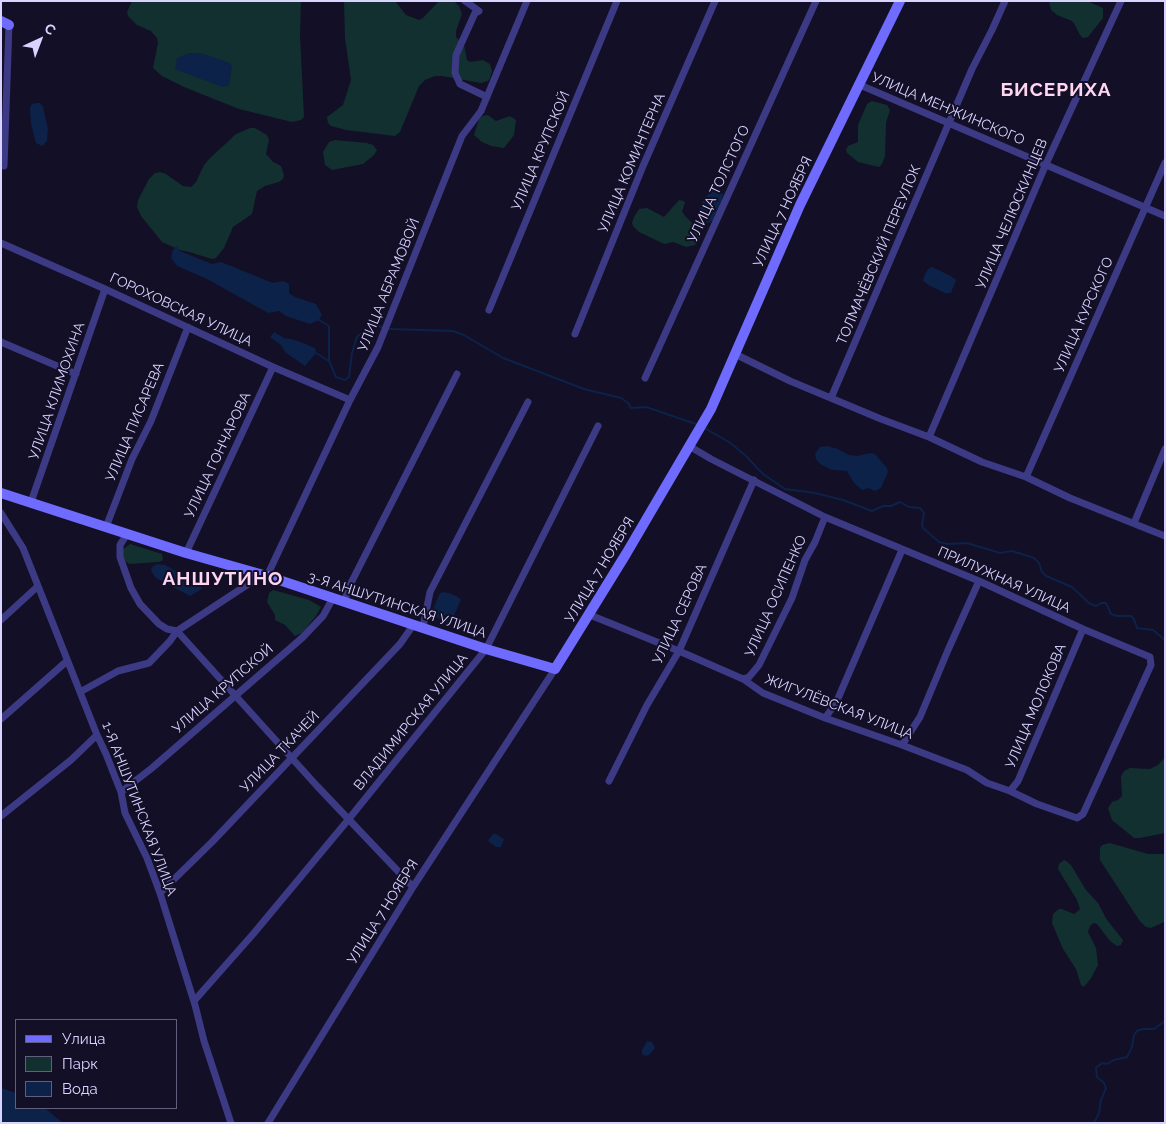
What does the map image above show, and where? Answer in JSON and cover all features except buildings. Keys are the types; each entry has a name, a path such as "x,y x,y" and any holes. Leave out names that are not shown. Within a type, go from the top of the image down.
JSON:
{"street":[{"path":"465,1 479,10 475,13 456,55 455,72 460,84 487,98"},
{"name":"УЛИЦА АБРАМОВОЙ","path":"264,576 350,400 378,348 462,136 478,118 526,1"},
{"name":"УЛИЦА КРУПСКОЙ","path":"489,310 617,1"},
{"name":"УЛИЦА КОМИНТЕРНА","path":"575,334 643,166 715,1"},
{"name":"УЛИЦА ТОЛСТОГО","path":"645,378 816,1"},
{"name":"УЛИЦА 7 НОЯБРЯ","path":"268,1123 413,887 590,615 711,409 800,205 900,1"},
{"name":"ТОЛМАЧЁВСКИЙ ПЕРЕУЛОК","path":"831,398 949,122 1004,1"},
{"name":"УЛИЦА ЧЕЛЮСКИНЦЕВ","path":"929,437 1046,164 1121,1"},
{"path":"4,166 5,23"},
{"name":"УЛИЦА МЕНЖИНСКОГО","path":"860,84 1165,216"},
{"name":"УЛИЦА КУРСКОГО","path":"1026,477 1165,163"},
{"name":"ГОРОХОВСКАЯ УЛИЦА","path":"1,243 350,400"},
{"name":"УЛИЦА КЛИМОХИНА","path":"31,502 105,289"},
{"name":"УЛИЦА ПИСАРЕВА","path":"106,527 132,458 147,429 188,327"},
{"path":"1,342 76,374"},
{"path":"735,354 790,381 929,437 982,462 1026,477 1070,498 1165,536"},
{"name":"УЛИЦА ГОНЧАРОВА","path":"186,552 273,367"},
{"path":"344,602 350,585 457,374"},
{"name":"УЛИЦА ТКАЧЕЙ","path":"160,893 198,856 419,626 430,592 528,402"},
{"name":"ВЛАДИМИРСКАЯ УЛИЦА","path":"194,1001 254,933 348,820 486,649 598,426"},
{"name":"ПРИЛУЖНАЯ УЛИЦА","path":"689,446 825,517 1150,657 1152,661 1080,818"},
{"path":"1134,523 1165,449"},
{"name":"УЛИЦА СЕРОВА","path":"609,782 647,705 679,651 754,480"},
{"name":"3-Я АНШУТИНСКАЯ УЛИЦА","path":"1,493 333,598 486,649 556,669"},
{"name":"1-Я АНШУТИНСКАЯ УЛИЦА","path":"2,514 23,548 37,587 106,754 120,792 125,813 147,858 160,893 194,1001 204,1041 231,1123"},
{"name":"УЛИЦА ОСИПЕНКО","path":"743,680 749,677 759,666 792,598 805,560 825,517"},
{"path":"128,534 118,550 131,588 140,604 155,620 167,629 178,631 348,820 413,887"},
{"path":"825,718 834,708 902,550"},
{"path":"80,692 118,671 149,662 178,631 264,576"},
{"path":"902,745 920,717 979,582"},
{"path":"1,620 37,587"},
{"name":"УЛИЦА КРУПСКОЙ","path":"120,792 152,768 310,630 329,607 333,598"},
{"name":"ЖИГУЛЁВСКАЯ УЛИЦА","path":"590,615 679,651 743,680 762,693 967,770 987,783 1010,791 1037,804 1080,818"},
{"name":"УЛИЦА МОЛОКОВА","path":"1010,791 1018,781 1083,629"},
{"path":"1,718 67,661"},
{"path":"1,816 71,760 97,735"}],"green space":[{"path":"132,1 301,1 300,35 304,117 301,120 292,122 239,109 162,76 153,68 158,43 157,38 151,31 137,25 128,16 127,12"},
{"path":"344,1 395,1 406,15 419,20 439,1 454,1 459,6 462,14 456,31 456,37 464,45 467,60 470,62 483,60 490,64 492,71 490,78 488,81 481,83 442,76 435,76 425,80 419,86 400,132 395,136 346,130 331,126 328,123 327,117 343,105 351,80 345,38"},
{"path":"1049,1 1087,1 1103,8 1103,18 1088,37 1083,38 1072,21 1057,15 1051,10"},
{"path":"872,101 887,105 890,110 886,123 885,156 879,167 858,162 846,150 848,146 858,142 858,125 867,104"},
{"path":"488,115 496,121 510,116 516,120 514,135 504,148 491,146 482,142 474,135 479,119 482,116"},
{"path":"250,128 255,128 267,135 269,140 266,154 273,162 281,166 284,175 283,179 257,191 252,214 233,227 224,248 216,258 212,259 180,250 162,242 141,216 137,207 138,200 149,179 155,173 160,172 183,186 191,187 210,158 236,134"},
{"path":"335,140 367,143 373,145 377,150 363,164 332,170 325,165 323,152 329,142"},
{"path":"679,200 685,203 682,211 685,216 701,232 699,241 695,245 686,247 673,242 665,244 639,232 633,226 634,217 639,209 647,208 664,217"},
{"path":"130,544 162,554 163,560 159,562 129,564 123,559 122,550"},
{"path":"273,590 309,600 321,607 302,633 295,636 285,625 275,620 275,615 267,602 269,593"},
{"path":"1165,757 1165,833 1134,838 1112,820 1108,808 1112,802 1122,796 1121,776 1124,771 1130,768 1150,769 1158,765"},
{"path":"1110,843 1148,854 1165,854 1164,922 1151,928 1146,927 1139,920 1100,860 1100,848 1102,845"},
{"path":"1064,860 1071,865 1086,890 1098,903 1107,920 1123,940 1121,945 1117,946 1110,941 1097,924 1094,923 1090,926 1088,932 1096,948 1098,965 1084,987 1081,985 1076,969 1063,949 1052,923 1053,914 1059,909 1074,914 1080,909 1077,900 1058,869 1059,864"}],"water":[{"path":"189,53 201,53 230,63 232,67 229,86 222,87 175,69 177,58"},
{"path":"40,103 43,107 48,129 47,141 42,146 36,143 31,124 30,108 32,104"},
{"path":"712,189 723,194 722,201 713,220 708,223 698,216 701,204"},
{"path":"177,246 180,251 212,264 221,262 273,283 283,281 289,284 289,293 316,304 322,315 319,320 310,324 286,316 279,311 268,313 207,279 177,266 171,258 173,250"},
{"path":"932,267 956,280 951,293 945,293 923,281 925,274"},
{"path":"274,332 284,338 315,348 316,353 305,366 286,353 281,345 270,337"},
{"path":"827,446 849,455 875,454 887,468 888,472 881,488 875,491 868,488 862,490 854,483 847,471 832,470 820,464 815,454 820,447"},
{"path":"157,564 165,565 197,582 202,589 190,596 156,578 151,571 152,567"},
{"path":"442,592 449,593 461,600 452,620 446,623 442,622 433,613 439,595"},
{"path":"494,833 504,839 501,847 496,847 488,841"},
{"path":"647,1041 652,1042 655,1048 649,1055 645,1056 642,1054 642,1050"},
{"path":"1,1088 15,1093 15,1109 46,1109 63,1123 1,1123"}],"waterway":[{"path":"319,320 329,326 329,361"},
{"path":"316,353 329,361 336,377 345,380 349,377 352,353 357,337 368,328 382,327"},
{"path":"389,329 453,331 464,335 503,358 584,389 621,398 631,408 646,407 696,424"},
{"path":"706,429 729,442 763,474 785,489 815,493 843,500 872,511 900,502 909,507 920,508 924,513 923,528 939,542 948,544 967,543 1000,553 1012,551 1034,558 1046,576 1072,587 1089,603 1096,606 1106,603 1111,614 1131,616 1137,628 1153,630 1165,640"},
{"path":"1094,1123 1106,1088 1104,1083 1097,1077 1096,1068 1102,1063 1107,1064 1127,1057 1137,1031 1154,1029 1165,1021"}],"district":[{"name":"БИСЕРИХА","path":"1056,90"},
{"name":"АНШУТИНО","path":"223,579"}]}
